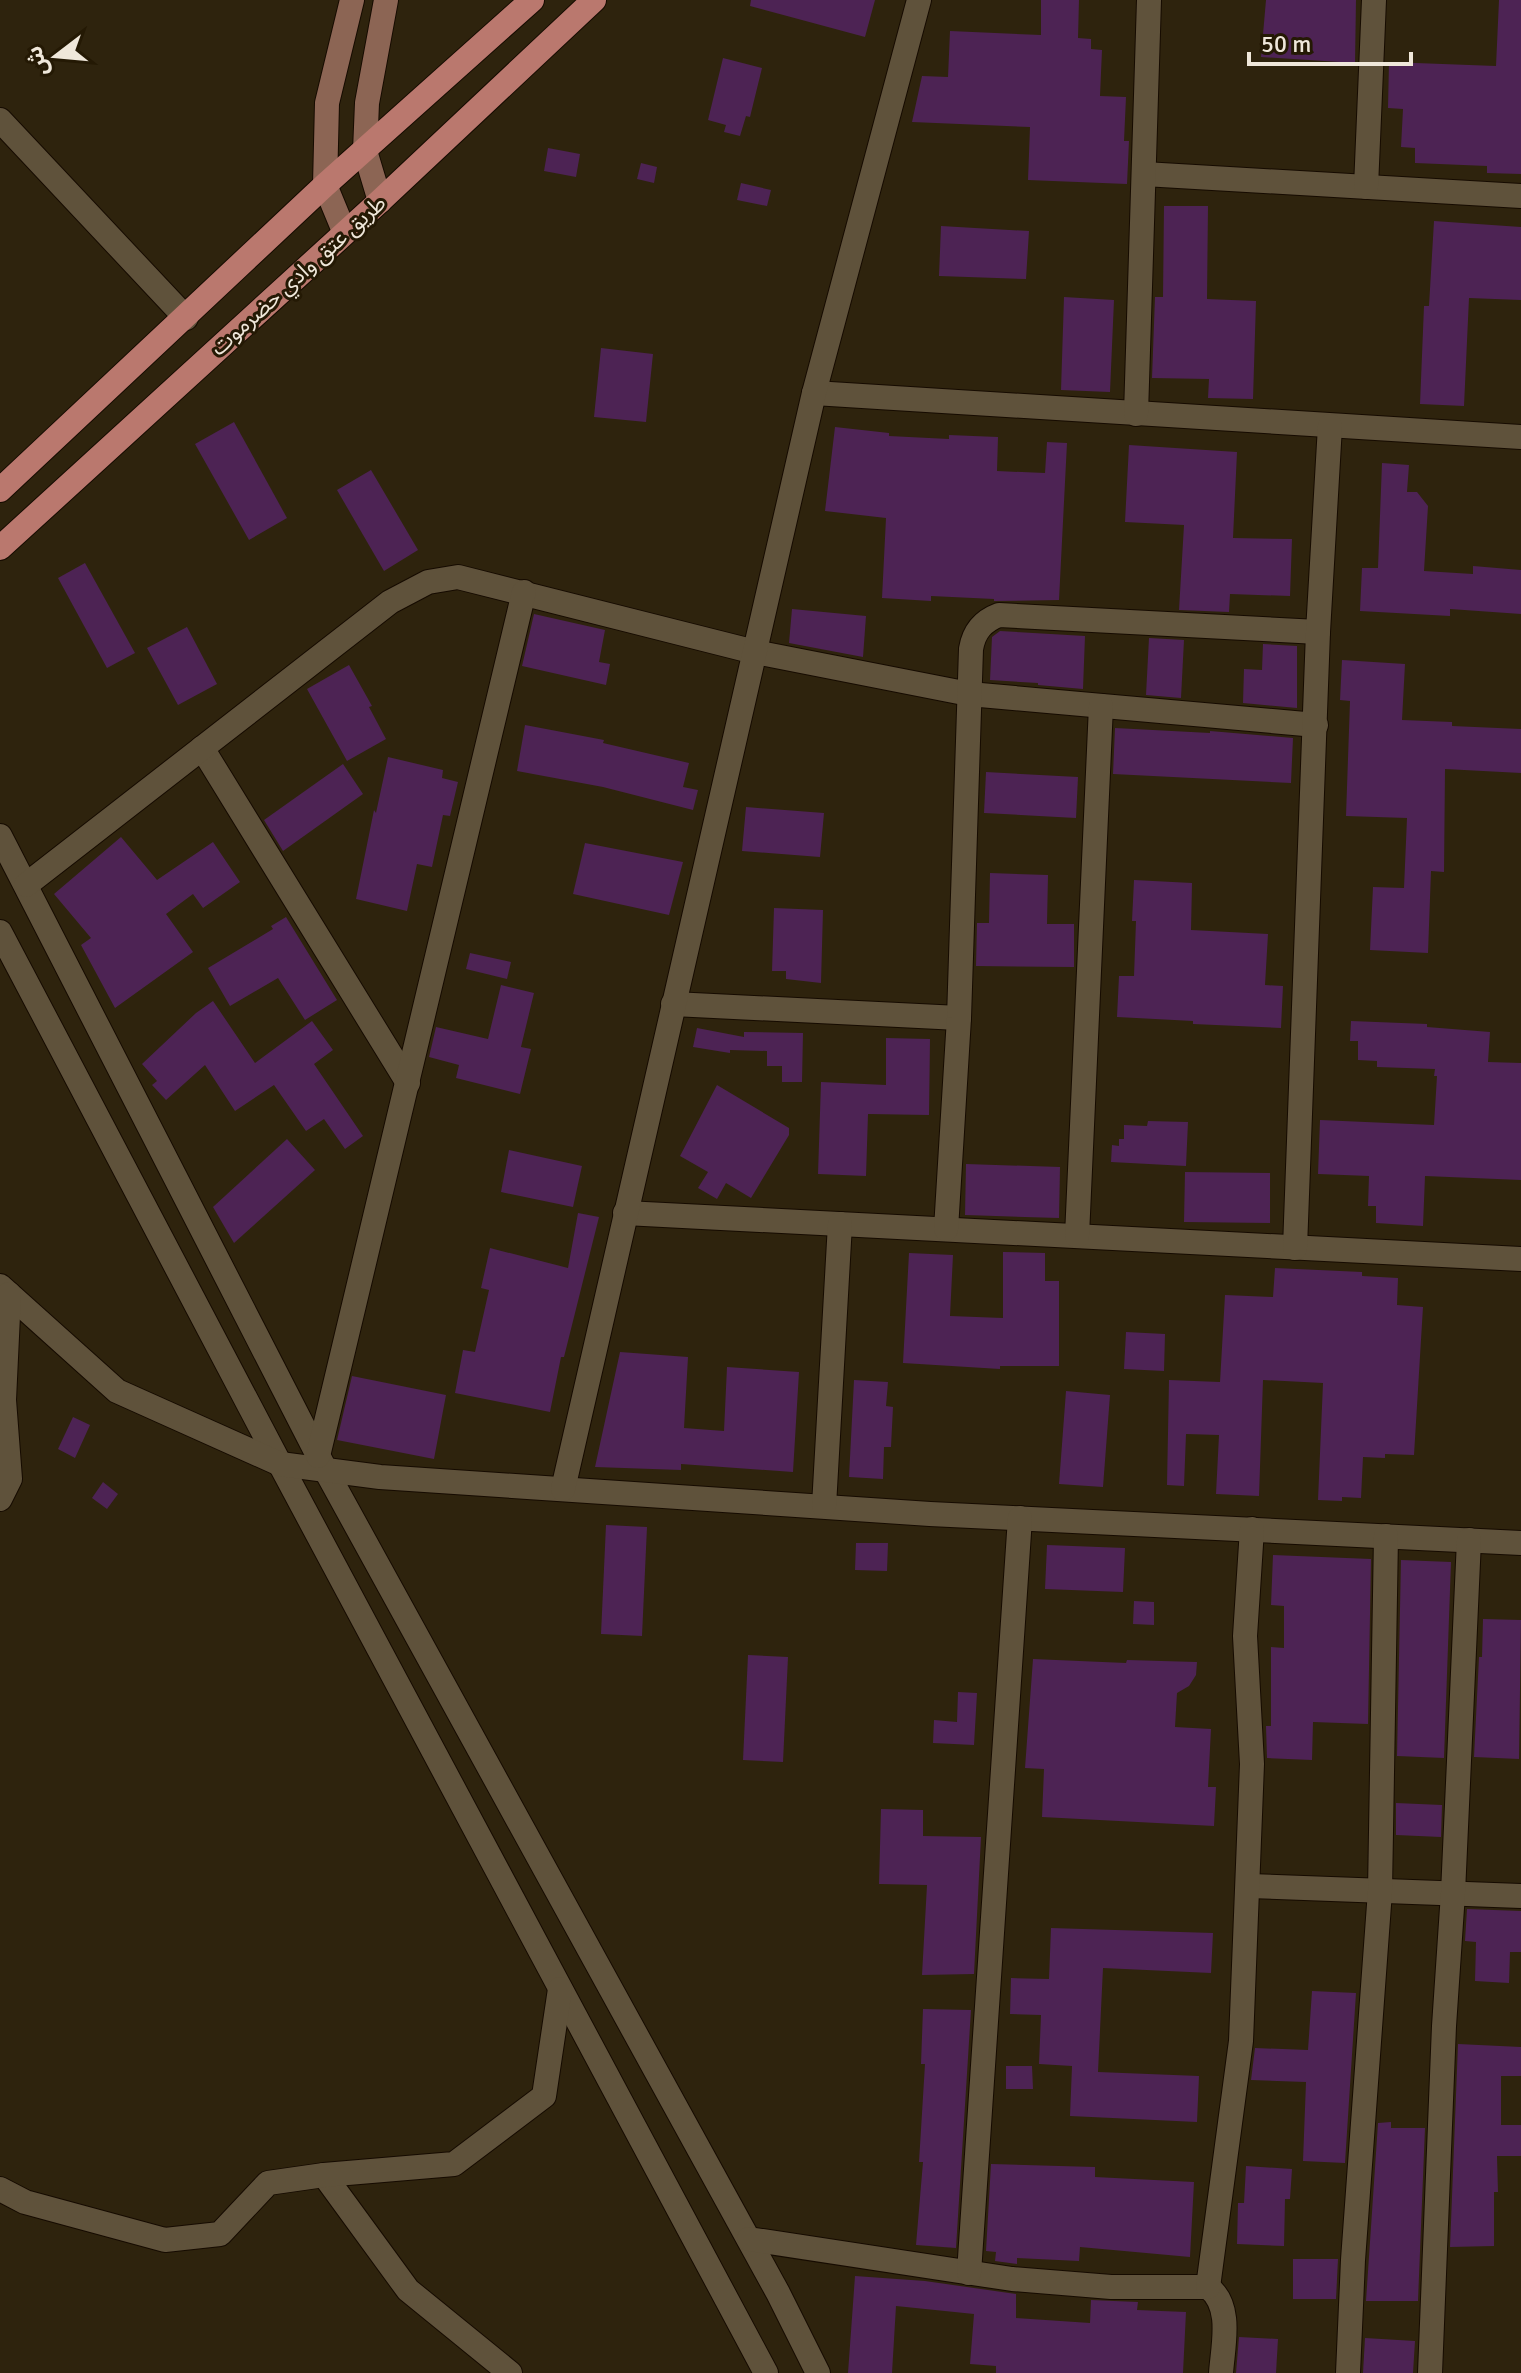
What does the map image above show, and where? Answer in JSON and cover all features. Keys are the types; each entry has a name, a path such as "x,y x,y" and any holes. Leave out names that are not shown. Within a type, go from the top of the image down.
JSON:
{"main road":[{"name":"طريق عتق وادي حضرموت","path":"0,490 325,185 532,0"},
{"name":"طريق عتق وادي حضرموت","path":"0,548 380,201 594,0"}],"street":[{"path":"344,231 325,185 327,103 352,0"},
{"path":"380,201 365,151 367,103 386,0"},
{"path":"563,1489 814,393 919,0"},
{"path":"1136,414 1149,0"},
{"path":"1366,187 1374,0"},
{"path":"0,120 186,318"},
{"path":"1144,174 1521,196"},
{"path":"814,393 1521,437"},
{"path":"1295,1248 1318,632 1330,426"},
{"path":"26,885 390,602 414,587 443,578 458,577 524,592 755,652 969,694 1316,725"},
{"path":"322,1463 524,592"},
{"path":"946,1229 959,1018 972,640 981,625 999,615 1318,632"},
{"path":"1077,1236 1101,706"},
{"path":"202,748 408,1083"},
{"path":"0,836 322,1463 749,2239 818,2373"},
{"path":"0,932 280,1464 766,2373"},
{"path":"673,1004 959,1018"},
{"path":"625,1213 1521,1259"},
{"path":"824,1506 840,1224"},
{"path":"4,1290 117,1391 280,1464 322,1463 380,1477 824,1506 1521,1543"},
{"path":"0,1499 10,1479 4,1400 4,1290"},
{"path":"969,2273 1020,1518"},
{"path":"1208,2287 1241,2041 1252,1764 1245,1636 1252,1529"},
{"path":"1348,2373 1353,2260 1380,1891 1386,1536"},
{"path":"1430,2373 1469,1540"},
{"path":"1249,1886 1521,1896"},
{"path":"0,2189 25,2202 165,2240 220,2234 268,2183 454,2164 544,2096 560,1989"},
{"path":"324,2175 408,2290 510,2373"},
{"path":"749,2239 969,2273 1111,2287 1208,2287 1218,2294 1224,2316 1221,2373"}],"building":[{"path":"751,0 875,0 865,37 750,6"},
{"path":"1041,0 1079,0 1078,38 1091,39 1091,49 1102,50 1100,96 1126,97 1124,141 1129,141 1127,184 1028,180 1030,127 912,122 922,76 948,77 950,31 1041,35"},
{"path":"1266,0 1356,0 1355,63 1261,57"},
{"path":"1499,0 1521,0 1521,174 1487,173 1487,166 1415,163 1415,148 1401,147 1403,109 1388,108 1389,62 1496,66"},
{"path":"723,58 762,68 750,117 746,116 740,136 724,132 726,125 708,120"},
{"path":"548,148 580,154 576,177 544,171"},
{"path":"641,163 657,167 654,183 637,179"},
{"path":"741,183 771,190 767,206 737,200"},
{"path":"1164,206 1208,206 1207,299 1256,301 1253,399 1208,398 1209,379 1152,378 1155,297 1163,297"},
{"path":"1434,221 1521,227 1521,300 1469,298 1464,406 1420,404 1424,306 1429,306"},
{"path":"941,226 1029,231 1026,279 939,276"},
{"path":"1064,297 1114,300 1110,392 1061,390"},
{"path":"601,348 653,354 646,422 594,417"},
{"path":"234,422 287,518 249,540 195,444"},
{"path":"835,427 889,433 889,436 949,439 949,435 998,437 997,471 1045,473 1047,442 1067,443 1059,600 994,601 931,596 931,601 882,598 886,518 825,511"},
{"path":"1129,445 1237,452 1233,538 1292,539 1290,596 1230,594 1229,612 1179,610 1184,525 1125,522"},
{"path":"1382,463 1409,465 1407,492 1417,492 1428,506 1424,571 1473,574 1473,566 1521,570 1521,614 1450,609 1450,616 1360,611 1362,568 1378,568"},
{"path":"371,470 418,550 384,571 337,490"},
{"path":"85,563 135,653 107,668 58,578"},
{"path":"792,609 866,616 863,657 789,643"},
{"path":"534,614 605,630 599,662 610,664 606,685 522,666"},
{"path":"187,627 217,684 178,705 147,648"},
{"path":"1000,631 1085,636 1083,689 990,680 992,637"},
{"path":"1149,638 1184,640 1181,698 1146,695"},
{"path":"1263,644 1297,646 1297,708 1243,703 1244,669 1262,670"},
{"path":"1342,660 1405,664 1402,720 1521,729 1521,773 1445,769 1444,872 1431,871 1428,953 1370,950 1373,887 1404,888 1407,818 1346,816 1350,701 1340,700"},
{"path":"349,665 386,739 347,761 307,689"},
{"path":"525,725 604,740 603,743 689,763 683,787 698,790 693,810 603,787 517,771"},
{"path":"1115,728 1293,738 1291,783 1113,774"},
{"path":"388,757 443,770 442,778 458,782 450,816 443,815 432,867 417,864 407,911 356,899"},
{"path":"343,764 363,794 283,851 264,820"},
{"path":"986,772 1078,777 1076,818 984,813"},
{"path":"746,807 824,813 820,857 742,851"},
{"path":"121,837 157,880 213,842 240,882 203,908 193,894 166,914 193,952 115,1008 81,945 91,938 54,894"},
{"path":"585,843 683,862 669,915 573,894"},
{"path":"990,873 1048,875 1047,924 1074,924 1074,967 976,966 977,923 989,923"},
{"path":"1134,880 1192,883 1191,930 1268,934 1265,985 1283,986 1281,1028 1117,1017 1119,976 1134,976"},
{"path":"774,908 823,910 821,983 786,979 786,971 772,971"},
{"path":"286,917 337,1000 305,1020 278,978 230,1006 208,968 273,929 271,926"},
{"path":"470,953 511,962 507,979 466,969"},
{"path":"501,985 534,993 521,1047 531,1049 520,1094 456,1078 459,1065 429,1057 436,1027 488,1039"},
{"path":"213,1001 255,1063 312,1021 333,1050 314,1064 363,1136 345,1149 324,1119 306,1131 274,1085 235,1111 205,1065 166,1100 152,1085 157,1081 142,1064"},
{"path":"1351,1021 1427,1024 1427,1027 1490,1032 1488,1062 1521,1063 1521,1180 1425,1176 1423,1226 1376,1223 1376,1206 1368,1206 1369,1176 1318,1174 1320,1120 1434,1125 1435,1069 1377,1067 1377,1061 1358,1060 1358,1041 1350,1041"},
{"path":"697,1028 744,1037 744,1032 803,1033 802,1082 782,1082 782,1066 767,1066 767,1051 730,1050 730,1053 693,1047"},
{"path":"886,1038 930,1039 929,1115 868,1114 866,1176 818,1174 821,1082 886,1085"},
{"path":"717,1085 789,1128 789,1135 751,1198 726,1183 717,1199 698,1188 708,1172 680,1156"},
{"path":"1148,1121 1188,1122 1186,1166 1111,1162 1112,1145 1119,1146 1119,1139 1124,1139 1124,1125 1147,1126"},
{"path":"287,1139 315,1170 234,1243 213,1207"},
{"path":"509,1150 582,1166 573,1207 501,1192"},
{"path":"966,1164 1060,1167 1059,1218 965,1215"},
{"path":"1185,1172 1270,1173 1270,1223 1184,1222"},
{"path":"578,1213 599,1217 564,1357 561,1357 550,1412 455,1393 463,1350 475,1352 489,1290 481,1288 490,1248 568,1268"},
{"path":"1003,1252 1045,1253 1045,1281 1059,1281 1059,1366 1000,1366 1000,1369 903,1363 909,1253 953,1255 950,1316 1003,1318"},
{"path":"1275,1268 1362,1272 1362,1276 1398,1278 1397,1305 1423,1307 1414,1455 1363,1457 1361,1498 1318,1500 1323,1383 1263,1380 1259,1496 1216,1494 1219,1435 1186,1434 1184,1486 1167,1485 1169,1380 1220,1382 1225,1295 1273,1297"},
{"path":"1126,1332 1165,1334 1164,1371 1124,1369"},
{"path":"620,1352 688,1357 684,1428 724,1431 727,1367 799,1372 793,1472 681,1464 681,1470 595,1467"},
{"path":"352,1376 446,1395 434,1459 337,1440"},
{"path":"854,1380 888,1382 886,1406 893,1407 891,1447 884,1447 883,1479 849,1477"},
{"path":"1066,1391 1110,1395 1103,1487 1059,1484"},
{"path":"73,1417 90,1425 75,1458 58,1449"},
{"path":"103,1482 118,1494 107,1509 92,1498"},
{"path":"606,1525 647,1527 642,1636 601,1634"},
{"path":"856,1543 888,1543 887,1571 855,1570"},
{"path":"1047,1545 1125,1548 1123,1592 1045,1589"},
{"path":"1273,1555 1371,1559 1368,1724 1313,1722 1312,1760 1267,1758 1266,1726 1271,1726 1271,1647 1284,1648 1284,1606 1271,1605"},
{"path":"1401,1560 1451,1562 1444,1758 1397,1756"},
{"path":"1134,1601 1154,1602 1154,1625 1133,1624"},
{"path":"1483,1619 1521,1620 1519,1759 1474,1757"},
{"path":"748,1655 788,1657 783,1762 743,1760"},
{"path":"1033,1659 1197,1662 1196,1675 1189,1686 1177,1693 1175,1727 1211,1729 1208,1787 1216,1787 1214,1826 1042,1817 1044,1769 1025,1768"},
{"path":"958,1692 977,1693 974,1745 933,1743 934,1720 957,1722"},
{"path":"1396,1803 1442,1805 1441,1837 1396,1835"},
{"path":"881,1809 923,1810 923,1836 981,1837 974,1974 922,1975 927,1885 879,1884"},
{"path":"1467,1909 1521,1911 1521,1952 1510,1952 1509,1983 1475,1981 1476,1942 1465,1941"},
{"path":"1051,1928 1213,1933 1211,1973 1103,1968 1098,2072 1199,2076 1197,2122 1070,2116 1072,2066 1039,2064 1041,2015 1010,2014 1011,1978 1049,1979"},
{"path":"1312,1991 1356,1993 1345,2163 1303,2161 1306,2082 1251,2080 1255,2048 1308,2050"},
{"path":"923,2009 971,2010 956,2248 916,2245 923,2162 919,2162 925,2064 921,2064"},
{"path":"1458,2044 1521,2047 1521,2076 1501,2076 1501,2125 1521,2125 1521,2156 1497,2156 1494,2246 1450,2247"},
{"path":"1006,2066 1032,2066 1033,2089 1006,2089"},
{"path":"1391,2122 1391,2128 1425,2128 1418,2301 1366,2301 1378,2123"},
{"path":"991,2164 1095,2167 1095,2177 1194,2182 1190,2257 1080,2247 1079,2261 1017,2258 1017,2264 995,2261 996,2252 986,2251"},
{"path":"1246,2166 1292,2169 1290,2199 1285,2199 1284,2246 1237,2244 1238,2203 1244,2203"},
{"path":"1293,2259 1338,2259 1336,2299 1293,2299"},
{"path":"855,2276 925,2281 1016,2294 1016,2318 1090,2323 1091,2300 1138,2302 1137,2310 1186,2312 1183,2373 996,2373 996,2366 970,2364 974,2314 896,2306 892,2373 848,2373"},
{"path":"1239,2337 1278,2339 1276,2373 1236,2373"},
{"path":"1365,2338 1415,2341 1413,2373 1363,2373"}]}
